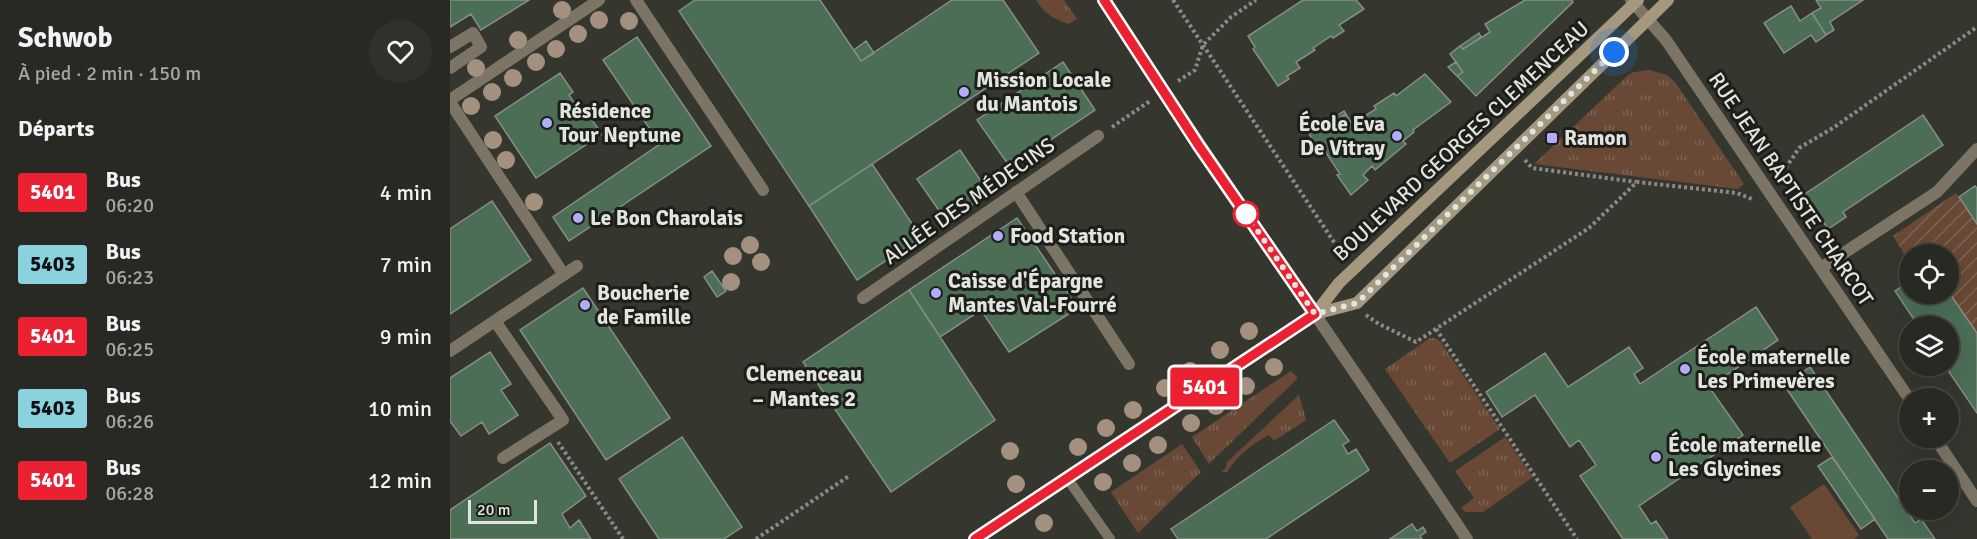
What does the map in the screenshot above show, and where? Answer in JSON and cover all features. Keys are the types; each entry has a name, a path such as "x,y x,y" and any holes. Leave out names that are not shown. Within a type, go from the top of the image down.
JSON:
{"main road":[{"name":"BOULEVARD GEORGES CLEMENCEAU","path":"1315,314 1357,303 1668,0"},
{"name":"BOULEVARD GEORGES CLEMENCEAU","path":"975,539 1315,314 1339,283 1634,1"}],"street":[{"path":"564,275 450,101 598,0"},
{"path":"636,0 763,190"},
{"path":"1104,0 1163,91 1467,539"},
{"name":"RUE JEAN BAPTISTE CHARCOT","path":"1634,1 1666,39 1902,388"},
{"path":"450,47 473,33 481,47 450,68"},
{"name":"ALLÉE DES MÉDECINS","path":"863,298 1098,136"},
{"path":"1821,268 1937,192 1977,149"},
{"path":"1016,192 1129,364"},
{"path":"450,351 577,266"},
{"path":"495,321 563,420 503,458"},
{"path":"1942,448 1977,501"}],"lane":[{"path":"1067,478 1110,539"}],"path":[{"path":"1098,136 1195,70 1203,45 1231,17 1256,0"},
{"path":"1782,176 1799,148 1833,128 1977,27"},
{"path":"1514,149 1532,168 1636,182"},
{"path":"1436,329 1577,539"},
{"path":"549,429 623,539"},
{"path":"756,539 849,476"}],"green space":[{"path":"1036,0 1064,0 1077,19 1068,24 1058,20 1046,12"},
{"path":"1649,70 1667,75 1675,82 1744,184 1738,189 1534,164 1628,75"},
{"path":"1956,193 1977,224 1977,335 1957,304 1959,244 1899,246 1893,236"},
{"path":"1430,338 1440,341 1500,429 1450,463 1385,369"},
{"path":"1291,371 1298,378 1209,464 1192,437"},
{"path":"1299,395 1306,420 1274,441 1269,435 1263,438 1240,455 1227,472 1221,472 1226,468 1227,462"},
{"path":"1505,437 1533,477 1483,512 1465,512 1461,508 1474,498 1455,471"},
{"path":"1182,444 1201,472 1138,533 1111,492"},
{"path":"1824,484 1859,535 1854,539 1812,539 1790,507"}],"building":[{"path":"450,0 529,0 481,30 471,14 450,27"},
{"path":"695,0 820,0 861,61 952,0 1003,0 1039,53 809,206 679,11"},
{"path":"1303,0 1356,0 1364,9 1339,25 1344,31 1333,38 1331,36 1296,62 1300,68 1287,76 1289,79 1278,86 1253,49 1255,47 1248,36"},
{"path":"1525,0 1572,0 1573,2 1476,96 1457,76 1463,72 1450,54 1460,46 1463,49 1490,32 1485,24"},
{"path":"1816,0 1863,0 1830,22 1834,30 1826,35 1812,13 1821,8"},
{"path":"1791,6 1800,21 1812,13 1826,35 1816,42 1811,35 1784,53 1764,23"},
{"path":"1479,33 1481,37 1463,49 1460,46"},
{"path":"637,37 711,146 569,241 553,217 660,144 603,60"},
{"path":"866,41 874,53 861,61 854,50"},
{"path":"1063,62 1095,110 1010,167 977,120"},
{"path":"1456,62 1463,72 1457,76 1448,67"},
{"name":"Résidence Tour Neptune","path":"560,73 573,92 569,95 583,116 587,113 602,134 536,178 495,116"},
{"path":"1425,74 1451,102 1413,130 1414,132 1403,141 1406,144 1375,170 1372,166 1363,175 1368,180 1351,195 1337,175 1340,174 1325,151 1322,153 1309,134 1346,114 1352,124 1376,109 1374,106 1394,93 1396,96"},
{"path":"1344,111 1346,114 1321,129 1320,127"},
{"path":"1923,115 1943,145 1843,212 1846,217 1828,229 1805,194"},
{"path":"960,150 989,193 947,222 917,179"},
{"path":"872,164 921,237 857,280 809,206"},
{"path":"1975,186 1977,188 1977,224 1959,197"},
{"path":"492,201 531,260 450,314 450,229"},
{"path":"1017,218 1078,308 1009,352 981,310 940,337 909,290"},
{"path":"712,271 726,291 717,297 704,277"},
{"path":"583,288 670,418 606,460 520,330"},
{"path":"909,290 995,420 891,492 803,362"},
{"path":"1904,304 1957,304 1977,333 1977,413 1952,376 1959,376 1959,316 1912,316"},
{"path":"1756,307 1778,340 1709,387 1743,435 1639,506 1651,524 1656,521 1668,539 1623,539 1580,476 1596,465 1579,440 1570,447 1535,395 1502,417 1486,392 1545,353 1568,387 1629,347 1643,368 1634,374 1640,384"},
{"path":"490,352 511,384 501,390 518,415 489,434 482,422 461,436 450,421 450,378"},
{"path":"1810,367 1899,499 1899,520 1913,520 1915,523 1922,520 1935,539 1888,539 1784,385"},
{"path":"1334,420 1349,441 1343,445 1348,454 1356,449 1369,470 1266,539 1178,539 1171,529"},
{"path":"682,437 742,527 724,539 659,539 619,479"},
{"path":"550,443 586,496 562,514 570,528 579,520 591,539 450,539 450,510"},
{"path":"1832,457 1875,519 1861,529 1818,466"},
{"path":"1412,524 1417,531 1423,527 1426,532 1420,536 1422,539 1390,539"}],"bus line":[{"name":"5401","path":"975,539 1315,314 1199,146 1104,0"}],"place":[{"name":"Mission Locale du Mantois","path":"964,92"},
{"name":"Résidence Tour Neptune","path":"547,123"},
{"name":"École Eva De Vitray","path":"1397,136"},
{"name":"Ramon","path":"1552,138"},
{"name":"Le Bon Charolais","path":"578,218"},
{"name":"Food Station","path":"998,236"},
{"name":"Caisse d'Épargne Mantes Val-Fourré","path":"936,293"},
{"name":"Boucherie de Famille","path":"585,305"},
{"name":"École maternelle Les Primevères","path":"1685,369"},
{"name":"École maternelle Les Glycines","path":"1656,457"}],"district":[{"name":"Clemenceau – Mantes 2","path":"804,386"}],"route":[{"path":"1246,214 1315,314 1357,303 1614,52"}]}
